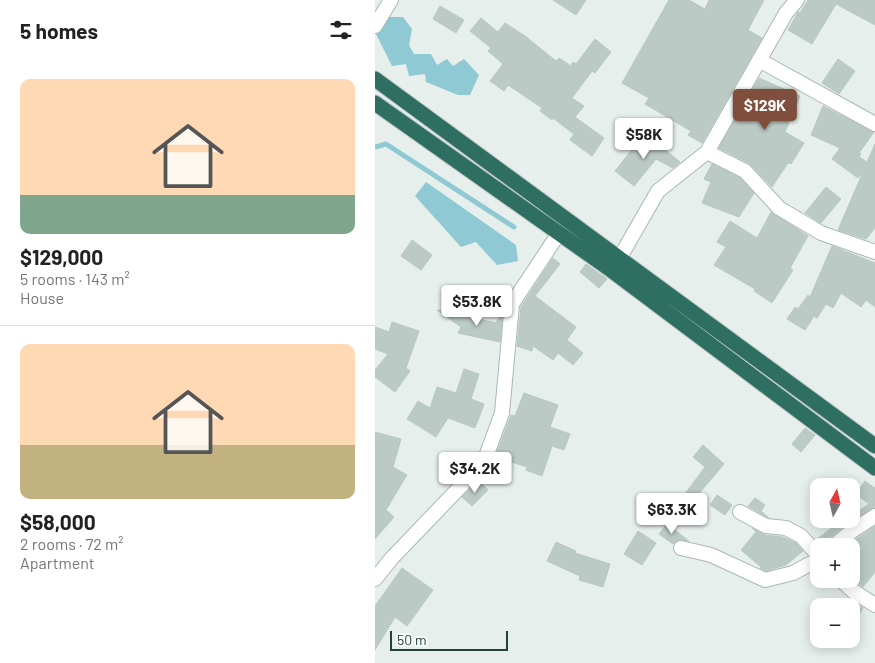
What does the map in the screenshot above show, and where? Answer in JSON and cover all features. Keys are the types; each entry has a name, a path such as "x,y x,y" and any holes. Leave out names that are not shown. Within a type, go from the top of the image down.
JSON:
{"highway":[{"path":"375,79 875,446"},
{"path":"375,103 559,233 875,468"}],"street":[{"path":"375,26 391,0"},
{"path":"619,259 657,191 707,152 786,13 797,0"},
{"path":"759,60 875,124"},
{"path":"707,152 745,171 779,208 821,233 875,252"},
{"path":"375,580 392,558 483,462 502,413 512,304 559,233"},
{"path":"741,512 766,526 786,528 801,536 810,547"},
{"path":"844,538 875,516"},
{"path":"681,548 711,555 765,580 793,573 810,563"},
{"path":"850,588 875,604"}],"water":[{"path":"386,17 403,17 412,29 409,45 414,54 431,54 437,65 447,59 453,66 464,59 479,75 470,95 458,95 426,82 425,74 409,76 406,64 392,66 376,34"},
{"path":"426,182 516,245 518,261 497,265 476,242 461,247 415,196"}],"building":[{"path":"553,0 586,0 576,15"},
{"path":"669,0 689,0 705,9 709,0 764,0 748,30 762,38 702,143 688,135 691,131 645,104 649,98 622,83"},
{"path":"808,0 875,0 875,25 836,4 812,44 788,30 798,12 800,13"},
{"path":"440,6 464,20 456,33 433,19"},
{"path":"481,18 498,32 505,23 525,36 556,61 559,58 571,66 573,62 576,64 595,39 611,52 595,73 592,71 572,98 584,106 575,117 604,138 592,156 570,140 574,134 540,111 542,108 508,85 504,91 490,81 503,64 488,51 491,48 470,31"},
{"path":"838,59 855,71 839,94 822,83"},
{"path":"759,78 800,96 785,132 804,143 791,164 788,163 772,187 749,163 719,148"},
{"path":"823,106 874,132 859,153 861,154 859,157 867,162 875,144 875,228 866,239 838,230 863,172 858,178 832,159 840,148 811,135"},
{"path":"647,135 680,162 673,168 656,159 634,186 615,171"},
{"path":"712,164 740,178 754,193 739,217 702,203 711,182 704,179"},
{"path":"826,187 841,199 821,223 805,213"},
{"path":"771,212 808,236 790,268 793,270 772,303 754,291 755,289 714,265 726,247 717,242 730,221 757,238"},
{"path":"412,240 432,255 421,270 401,256"},
{"path":"832,246 875,263 875,307 866,300 861,307 841,293 833,308 826,304 817,318 814,316 805,330 787,319 795,307 798,309 808,295 810,297"},
{"path":"553,258 560,264 535,296 576,327 567,340 583,353 573,365 558,353 553,360 533,346 532,351 517,346 521,307"},
{"path":"586,264 607,279 599,288 580,272"},
{"path":"437,310 496,323 503,310 500,342 458,333 461,327"},
{"path":"392,322 419,331 406,368 410,371 395,392 375,377 375,370 388,354 375,349 375,327 389,332"},
{"path":"464,369 479,374 471,399 484,404 475,428 448,418 436,437 407,419 418,401 430,408 437,387 456,393"},
{"path":"524,393 558,405 550,427 570,434 564,450 552,446 542,476 526,470 527,467 495,457 511,415 515,416"},
{"path":"805,428 815,435 801,452 792,444"},
{"path":"375,432 401,439 393,467 407,475 386,510 394,517 375,539"},
{"path":"703,445 724,464 690,504 682,498 705,467 693,457"},
{"path":"479,481 488,490 472,506 462,497"},
{"path":"865,481 875,488 875,507 860,516 860,510 869,504 860,497 860,488"},
{"path":"717,495 732,505 725,515 710,505"},
{"path":"755,498 765,505 761,511 769,518 748,506"},
{"path":"667,524 689,541 679,540 673,544 659,534"},
{"path":"875,526 875,572 863,587 860,584 860,538 858,538"},
{"path":"752,528 765,535 783,537 796,543 803,551 786,565 766,571 760,568 741,550 756,532"},
{"path":"831,528 842,528 829,538 819,538"},
{"path":"638,531 656,543 642,565 624,554"},
{"path":"556,542 576,551 575,553 610,564 603,587 579,580 580,576 547,561"},
{"path":"402,568 433,590 407,626 395,617 375,650 375,606"}],"waterway":[{"path":"375,147 386,144 514,227"}]}
